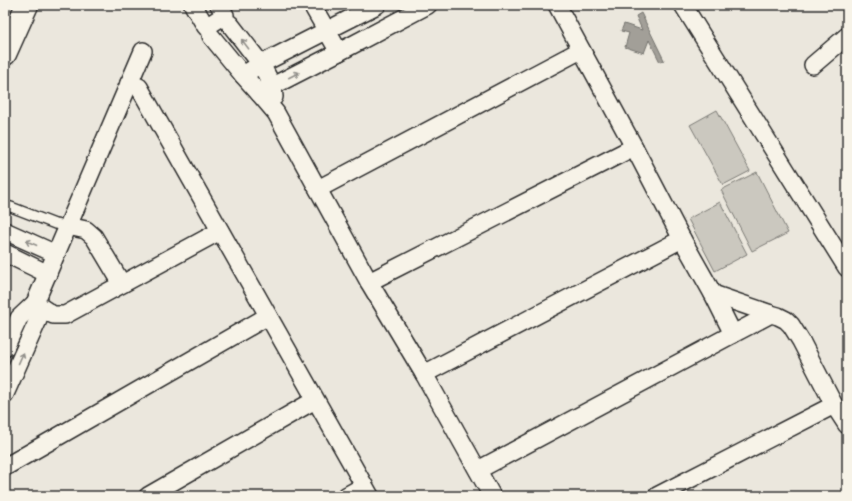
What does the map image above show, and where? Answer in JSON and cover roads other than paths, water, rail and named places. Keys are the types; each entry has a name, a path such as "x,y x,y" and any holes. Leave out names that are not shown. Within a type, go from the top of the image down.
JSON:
{"main road":[{"path":"5,54 28,5"}],"street":[{"path":"193,5 208,31 243,75 266,90"},
{"path":"312,5 339,52"},
{"path":"243,75 261,64 377,5"},
{"path":"266,90 428,5"},
{"path":"557,5 713,294 733,334"},
{"path":"683,5 847,268"},
{"path":"208,31 225,15 261,64 266,90 276,113 369,282 424,374 492,496"},
{"path":"813,66 847,36"},
{"path":"318,189 581,50"},
{"path":"5,348 19,318 35,303 143,51"},
{"path":"129,82 138,87 367,491 346,496"},
{"path":"369,282 634,147"},
{"path":"68,226 86,230 94,237 122,284"},
{"path":"5,231 56,254"},
{"path":"35,303 53,315 65,315 220,231"},
{"path":"424,374 682,239"},
{"path":"5,253 48,274"},
{"path":"713,294 786,320 801,340 847,426"},
{"path":"5,394 38,320 35,303"},
{"path":"478,470 771,314"},
{"path":"5,467 268,316"},
{"path":"148,496 315,400"},
{"path":"657,496 834,404"}],"lane":[{"path":"5,206 55,224 68,226"}]}
